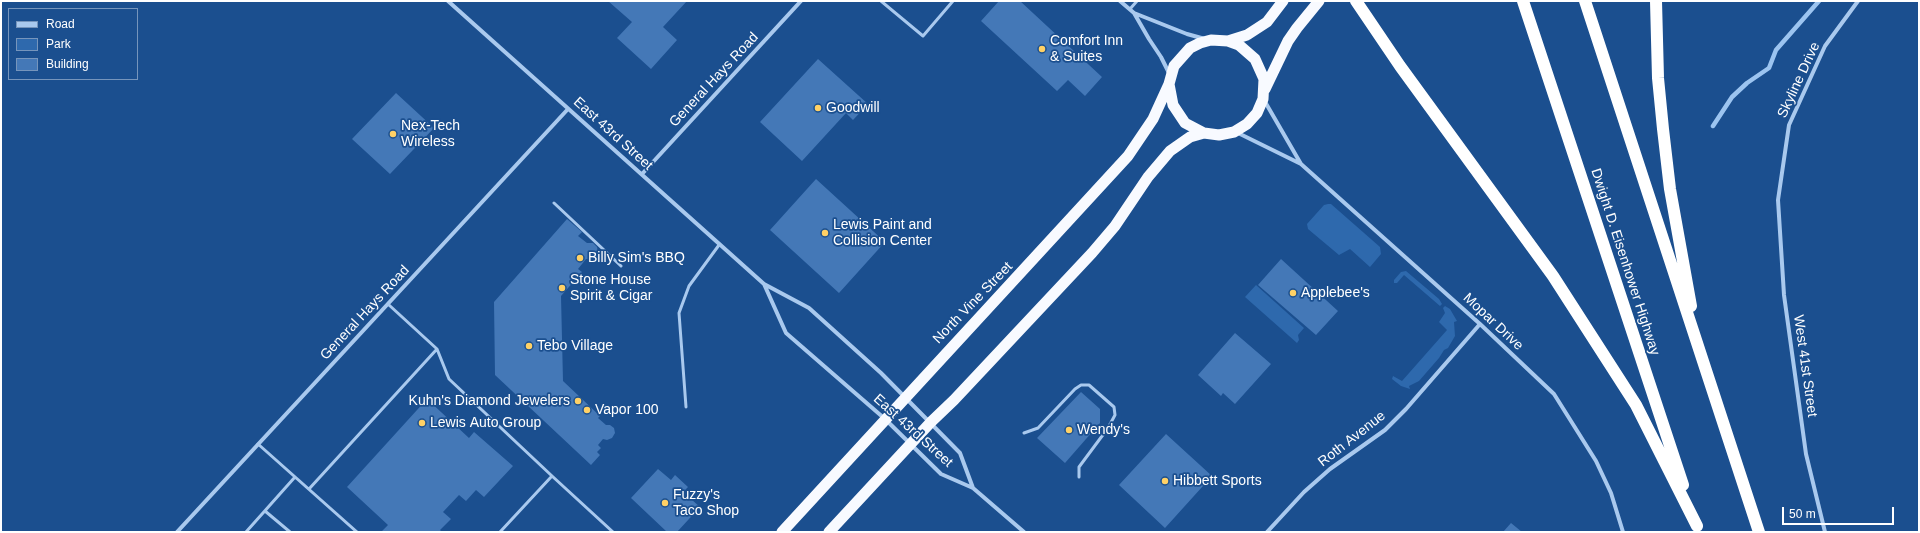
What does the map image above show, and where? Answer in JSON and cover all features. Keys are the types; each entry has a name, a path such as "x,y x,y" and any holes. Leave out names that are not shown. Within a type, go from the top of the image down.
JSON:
{"highway":[{"path":"1228,41 1247,35 1262,26 1276,13 1284,1"},
{"path":"829,532 910,444 954,400 1092,253 1115,226 1148,177 1170,151 1190,136 1204,133 1220,135 1234,132 1248,124 1257,113 1288,40 1296,28 1320,1"},
{"path":"1356,1 1400,66 1553,276 1636,405 1698,529"},
{"name":"Dwight D. Eisenhower Highway","path":"1523,1 1698,529"},
{"path":"1585,1 1758,532"},
{"path":"1656,1 1658,78 1670,189 1698,348"},
{"path":"1204,133 1190,126 1178,115 1170,95 1170,80 1178,61 1190,48 1211,40 1228,41 1238,45 1255,59 1260,68 1264,94"},
{"name":"North Vine Street","path":"782,532 1128,156 1153,119 1170,80"}],"street":[{"name":"East 43rd Street","path":"448,1 764,284 809,308 905,397 960,453 973,488"},
{"name":"General Hays Road","path":"642,174 801,1"},
{"path":"1120,1 1134,13 1161,56 1170,80"},
{"name":"Skyline Drive","path":"1778,200 1789,125 1825,46 1858,1"},
{"path":"1134,13 1187,34 1211,40"},
{"name":"Mopar Drive","path":"1264,94 1301,164"},
{"name":"General Hays Road","path":"177,532 389,305 444,242 568,109"},
{"name":"Mopar Drive","path":"1234,132 1301,164 1480,324 1554,394 1596,461 1611,493 1623,532"},
{"name":"West 41st Street","path":"1778,200 1785,303 1806,454 1825,532"},
{"name":"East 43rd Street","path":"764,284 786,333 885,419 941,474 973,488"},
{"name":"Roth Avenue","path":"1267,532 1304,492 1330,469 1385,430 1406,409 1480,324"},
{"path":"973,488 1024,532"}],"lane":[{"path":"881,1 923,36 952,1"},
{"path":"1130,9 1137,1"},
{"path":"554,203 621,266"},
{"path":"686,407 679,313 689,286 719,245"},
{"path":"389,305 437,349 449,379 613,532"},
{"path":"309,489 437,349"},
{"path":"1024,433 1038,428 1075,389 1081,385 1089,385 1114,407 1115,415 1108,428 1079,467 1079,477"},
{"path":"258,444 357,532"},
{"path":"500,532 552,476"},
{"path":"246,532 295,477"},
{"path":"265,510 290,532"}],"green space":[{"path":"1331,204 1380,247 1381,254 1370,267 1350,249 1339,255 1308,229 1307,224 1324,205"},
{"path":"1406,271 1439,299 1442,304 1440,306 1404,275 1397,283 1394,283 1394,280 1401,272"},
{"path":"1256,285 1304,328 1298,335 1299,340 1297,343 1245,297"},
{"path":"1445,306 1450,309 1457,321 1454,322 1455,336 1448,348 1444,350 1419,381 1409,386 1410,389 1401,386 1392,379 1393,376 1402,381 1447,330 1439,322 1445,313 1443,308"}],"building":[{"path":"608,1 687,1 663,27 677,40 651,69 617,38 632,22"},
{"name":"Comfort Inn & Suites","path":"999,1 1020,1 1102,77 1085,96 1068,80 1057,91 981,21"},
{"name":"Goodwill","path":"818,59 868,104 853,120 846,113 802,161 760,122"},
{"name":"Nex-Tech Wireless","path":"396,93 434,128 390,174 352,139"},
{"name":"Lewis Paint and Collision Center","path":"816,179 885,242 839,293 770,230"},
{"name":"Tebo Village","path":"567,219 582,232 578,236 587,243 593,243 597,247 598,252 591,259 586,259 578,269 582,272 561,296 563,381 600,416 598,418 606,425 610,425 614,428 615,433 612,438 607,440 603,439 598,445 601,448 597,452 600,455 591,465 495,375 494,302"},
{"name":"Applebee's","path":"1281,259 1338,311 1316,335 1258,285"},
{"path":"1235,333 1271,364 1235,404 1223,393 1221,396 1198,375"},
{"name":"Wendy's","path":"1081,392 1100,409 1100,423 1065,463 1037,438"},
{"path":"427,399 469,438 474,432 513,466 484,497 476,490 466,501 459,495 443,512 451,519 440,530 442,532 381,532 388,525 347,487"},
{"name":"Hibbett Sports","path":"1166,434 1212,476 1165,528 1119,485"},
{"name":"Fuzzy's Taco Shop","path":"658,469 671,480 675,475 688,487 683,492 700,507 677,532 667,532 631,498"},
{"path":"1511,523 1522,532 1503,532"}],"waterway":[{"path":"1713,126 1732,97 1747,83 1769,68 1776,50 1819,1"}],"place":[{"name":"Comfort Inn & Suites","path":"1042,49"},
{"name":"Goodwill","path":"818,108"},
{"name":"Nex-Tech Wireless","path":"393,134"},
{"name":"Lewis Paint and Collision Center","path":"825,233"},
{"name":"Billy Sim's BBQ","path":"580,258"},
{"name":"Stone House Spirit & Cigar","path":"562,288"},
{"name":"Applebee's","path":"1293,293"},
{"name":"Tebo Village","path":"529,346"},
{"name":"Kuhn's Diamond Jewelers","path":"578,401"},
{"name":"Vapor 100","path":"587,410"},
{"name":"Lewis Auto Group","path":"422,423"},
{"name":"Wendy's","path":"1069,430"},
{"name":"Hibbett Sports","path":"1165,481"},
{"name":"Fuzzy's Taco Shop","path":"665,503"}]}
